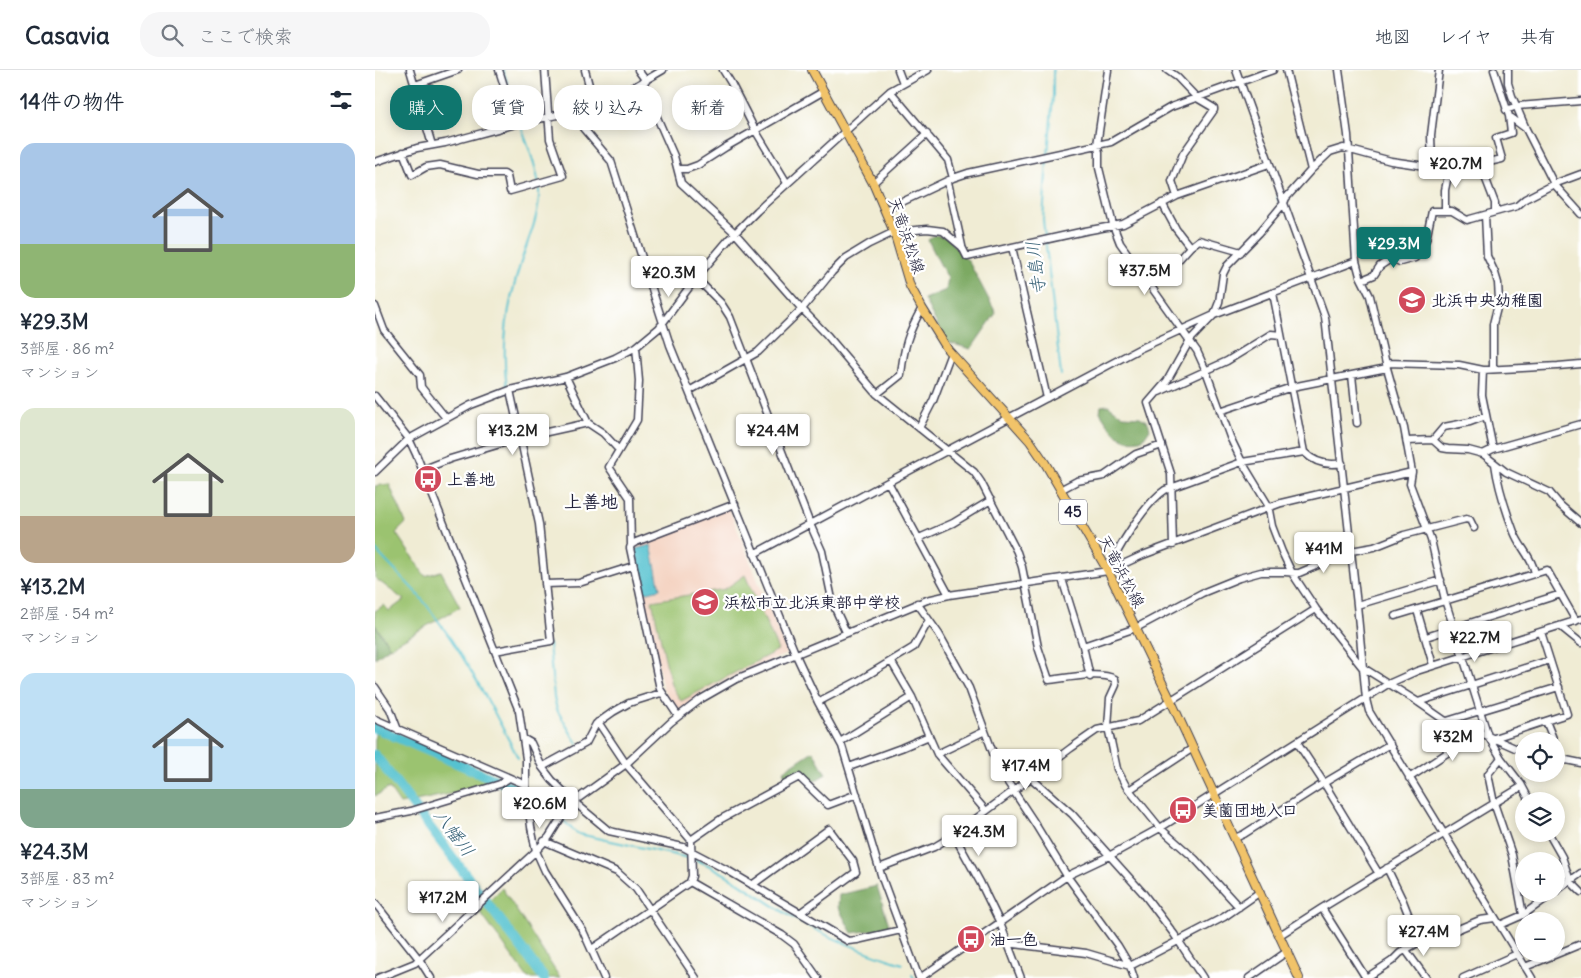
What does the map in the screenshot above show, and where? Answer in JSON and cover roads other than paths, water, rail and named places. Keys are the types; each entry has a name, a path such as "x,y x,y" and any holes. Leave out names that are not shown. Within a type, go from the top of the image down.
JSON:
{"main road":[{"name":"天竜浜松線","path":"812,70 873,183 894,232 910,286 922,308 951,353 1030,441 1108,571 1171,701 1299,978"}],"street":[{"path":"410,70 415,85 439,73 458,70"},
{"path":"499,70 504,85"},
{"path":"403,152 412,175 426,167 440,166 478,174 504,174 507,176 509,191 563,176 550,139 545,70"},
{"path":"585,70 589,85"},
{"path":"638,70 678,169 681,183 735,234 827,335 877,394 974,472 1015,546 1038,647 1049,680 1082,676 1108,676 1115,679 1116,685 1110,698 1108,727 1117,769 1129,790 1160,828 1195,859 1239,907"},
{"path":"638,85 663,70"},
{"path":"723,70 755,130 787,183"},
{"path":"898,70 903,82"},
{"path":"375,472 409,439 471,405 510,390 566,376 636,348 662,324 697,278 735,234 787,183 890,91 903,82 928,70"},
{"path":"1108,70 1097,145 1099,168 1113,225 1120,243 1197,351 1242,462 1268,505 1272,526 1292,573 1316,610 1363,667 1445,721 1491,737 1515,748"},
{"path":"1167,70 1177,77 1197,98 1215,110 1183,154 1172,180 1177,196"},
{"path":"1236,70 1325,317 1366,699 1369,711 1515,951"},
{"path":"885,210 968,173 1111,142 1159,113 1273,70"},
{"path":"1286,70 1311,170"},
{"path":"1339,70 1348,135 1356,261 1375,313 1386,366 1407,441 1412,472 1410,484 1427,529 1445,600 1481,712 1501,758 1521,784 1524,792"},
{"path":"1432,167 1431,135 1439,70"},
{"path":"1173,545 1173,488 1171,474 1149,402 1167,381 1190,340 1214,315 1219,302 1223,274 1227,266 1311,170 1330,152 1343,148 1391,162 1432,167 1480,164 1502,159 1496,138 1511,133 1508,113 1494,71 1509,70 1508,83 1526,129 1554,184 1581,214"},
{"path":"678,169 687,169 698,165 824,91"},
{"path":"890,91 948,160 962,247 967,257 1123,224 1177,196 1269,164"},
{"path":"1508,113 1517,106 1581,101"},
{"path":"1508,113 1526,129"},
{"path":"544,117 554,115"},
{"path":"428,130 432,145"},
{"path":"375,162 403,152 492,130"},
{"path":"585,130 611,161 662,324 795,653 818,702 841,742 879,868 919,978 1067,876 1160,828 1388,684 1433,665 1579,620 1547,570 1395,616"},
{"path":"873,183 927,134"},
{"path":"1480,164 1495,203 1495,212"},
{"path":"1445,210 1445,190 1450,166"},
{"path":"1392,258 1400,262 1415,258 1418,248 1426,240 1432,211 1445,210 1456,212 1467,220 1517,206 1525,199 1554,184 1581,174"},
{"path":"1163,203 1176,229 1190,247"},
{"path":"1485,215 1487,256 1497,278 1498,297 1493,324 1493,368"},
{"path":"689,391 747,360 769,342 802,309 846,258 894,232 927,229 943,231 962,247"},
{"path":"1392,258 1393,236"},
{"path":"1149,284 1173,266 1199,240 1241,252"},
{"path":"1012,247 1047,398"},
{"path":"1362,280 1374,275 1380,266 1392,258"},
{"path":"755,554 1139,349 1214,315 1356,261"},
{"path":"697,278 721,303 730,317 810,524 822,550 833,604 847,632"},
{"path":"1273,293 1304,452 1318,462 1331,465 1342,463"},
{"path":"375,306 384,330 419,374 421,387 447,418"},
{"path":"877,394 901,375 909,331 922,308"},
{"path":"1157,392 1227,361 1271,334 1281,334"},
{"path":"636,348 639,381 637,420 609,467 629,498 630,548 661,693 678,716"},
{"path":"919,428 933,401 951,353"},
{"path":"1220,411 1292,387 1386,366 1459,365 1483,370 1581,364"},
{"path":"1483,370 1482,395 1493,449"},
{"path":"1352,375 1357,423"},
{"path":"566,376 588,423 603,433 619,449"},
{"path":"495,652 548,641 539,524 510,390"},
{"path":"375,396 409,439 519,711 524,739 526,785 531,827 536,851 545,871 573,913 592,949 604,978"},
{"path":"1433,440 1444,427 1470,422 1486,416"},
{"path":"422,470 450,459 520,438 588,423"},
{"path":"1483,454 1493,449 1581,424"},
{"path":"1407,441 1433,440 1442,448 1468,450 1483,454 1506,472 1549,492 1560,505 1581,523"},
{"path":"1060,490 1077,481 1104,476 1136,454 1162,445"},
{"path":"1108,571 1116,553 1157,495 1242,462 1304,452"},
{"path":"1495,464 1514,532 1532,560 1535,573"},
{"path":"378,978 415,963 536,851 573,801 626,764 678,716 701,698 735,679 917,603 949,595 1108,571 1143,555 1281,503 1412,472"},
{"path":"888,482 949,595"},
{"path":"919,538 953,523 991,500"},
{"path":"631,545 735,504"},
{"path":"1083,646 1136,628 1202,593 1239,578 1261,572 1299,573 1351,551 1466,519 1470,520 1474,528"},
{"path":"545,584 579,583 633,566"},
{"path":"1062,579 1083,646 1090,677"},
{"path":"1357,605 1441,580"},
{"path":"1426,637 1561,594"},
{"path":"917,603 969,688 999,768 1067,876 1118,946 1130,966 1134,978"},
{"path":"879,868 934,848 954,836 1097,730 1138,721 1316,610"},
{"path":"1417,610 1433,665"},
{"path":"818,702 914,647 929,620"},
{"path":"1560,626 1581,643"},
{"path":"1491,737 1567,714 1541,632"},
{"path":"1418,702 1550,660"},
{"path":"891,661 912,698 937,754 986,811"},
{"path":"375,687 389,709 398,730"},
{"path":"1445,721 1481,712 1559,687"},
{"path":"542,767 586,743 598,722 629,703 661,693"},
{"path":"841,742 912,698"},
{"path":"375,719 504,781 526,785"},
{"path":"1409,778 1447,753 1445,721"},
{"path":"1546,721 1550,732"},
{"path":"592,949 690,882 692,876 691,840 626,764 598,722"},
{"path":"937,754 985,731"},
{"path":"849,767 929,736"},
{"path":"524,739 531,744 542,767 552,780 573,801 609,831 679,846 691,856 700,855 848,941 901,930"},
{"path":"1297,742 1379,874"},
{"path":"1235,838 1390,744"},
{"path":"1129,790 1193,748"},
{"path":"1501,758 1488,774 1494,804 1512,855 1522,912"},
{"path":"1565,760 1581,763"},
{"path":"691,840 721,818 799,777 829,805 857,794"},
{"path":"1031,778 1072,814 1153,906 1203,978"},
{"path":"375,818 423,808 504,781"},
{"path":"1280,935 1521,787"},
{"path":"753,885 829,828 853,861 856,872 800,913"},
{"path":"954,836 1000,923 1021,978"},
{"path":"544,841 617,872 636,889 696,978"},
{"path":"1554,842 1562,857 1570,881 1581,892"},
{"path":"1387,868 1403,901 1419,942"},
{"path":"1565,885 1581,873"},
{"path":"690,882 782,935 794,944 818,978"},
{"path":"1007,943 1086,953 1130,966 1224,918 1260,892"},
{"path":"1527,912 1541,902"},
{"path":"376,905 419,959 431,978"},
{"path":"1322,908 1366,978 1405,949 1419,942 1444,935 1480,920 1495,918"},
{"path":"1500,925 1515,918"},
{"path":"1525,966 1581,944"},
{"path":"1405,949 1426,978"},
{"path":"1249,978 1288,952"},
{"path":"1463,978 1515,955"},
{"path":"1522,962 1532,978"}],"water":[{"path":"651,545 660,589 644,593 635,549"}],"waterway":[{"path":"503,70 508,85"},
{"name":"寺島川","path":"1048,154 1053,96 1053,70"},
{"path":"507,389 505,340 509,309 516,278 535,221 539,196 536,169 522,130"},
{"name":"寺島川","path":"1047,158 1043,220 1061,375"},
{"path":"1277,197 1279,202"},
{"path":"375,549 419,596 439,621 464,659 518,758"},
{"path":"549,644 557,710 578,745"},
{"path":"375,728 519,790"},
{"name":"八幡川","path":"375,755 544,978"},
{"path":"533,796 546,802 555,811"},
{"path":"555,811 559,816"},
{"path":"562,819 579,834 689,858"},
{"path":"694,859 707,864 743,885 790,916 817,931 903,964"}],"place":[{"name":"北浜中央幼稚園","path":"1412,300"},
{"name":"上善地","path":"428,479"},
{"name":"浜松市立北浜東部中学校","path":"705,602"},
{"name":"美薗団地入口","path":"1183,810"},
{"name":"油一色","path":"971,939"}],"district":[{"name":"上善地","path":"591,502"}]}
